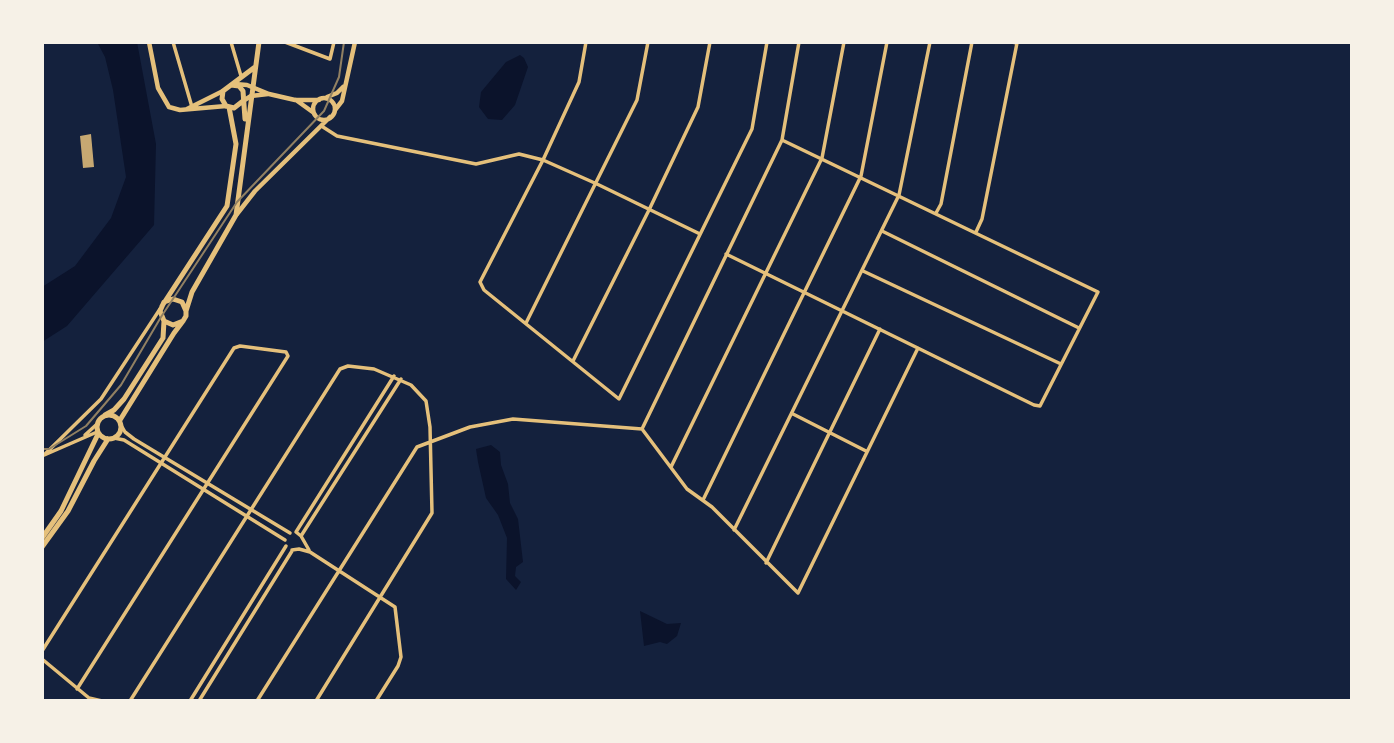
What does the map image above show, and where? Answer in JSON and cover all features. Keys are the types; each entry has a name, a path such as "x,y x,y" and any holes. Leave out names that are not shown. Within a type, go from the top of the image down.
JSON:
{"main road":[{"path":"120,423 183,321 192,292 236,215 259,42"},
{"path":"42,538 61,511 100,418 120,405 163,338 165,330 161,306 227,205 236,144 227,107 222,99 223,91 255,67"},
{"path":"231,85 243,91 246,129"},
{"path":"227,107 234,108 243,101"},
{"path":"161,306 168,300 178,300 185,306 186,311"},
{"path":"164,321 173,325 183,321"},
{"path":"42,547 68,511 94,461 111,439 120,433 120,423 116,416 104,415"},
{"path":"97,430 111,439"}],"street":[{"path":"149,42 158,88 164,101 175,109 192,107 223,91"},
{"path":"173,42 192,107"},
{"path":"231,42 241,76"},
{"path":"285,42 330,59 334,42"},
{"path":"236,215 255,191 323,127 342,101 355,42"},
{"path":"586,42 579,82 543,160 480,282 484,290 619,400 751,128 767,42"},
{"path":"526,323 637,100 648,42"},
{"path":"573,361 698,107 710,42"},
{"path":"642,429 782,140 799,42"},
{"path":"671,467 822,158 844,42"},
{"path":"703,500 861,176 887,42"},
{"path":"734,530 899,195 930,42"},
{"path":"936,213 941,204 972,42"},
{"path":"976,232 982,219 1017,43 1012,42"},
{"path":"231,85 252,86 269,94 295,100 322,99 333,102 335,110"},
{"path":"344,86 314,107 323,127 337,136 476,164 519,154 543,160 700,234"},
{"path":"243,101 251,96 269,94"},
{"path":"295,100 318,117 330,117"},
{"path":"192,107 227,107"},
{"path":"726,254 1040,406 1098,292 782,140"},
{"path":"882,231 1079,328"},
{"path":"863,270 1061,364"},
{"path":"43,455 101,399 161,306"},
{"path":"766,563 880,329"},
{"path":"42,650 236,347 286,352 288,356 76,689"},
{"path":"257,701 417,447 470,427 513,419 642,429 687,489 703,500 798,593 918,348"},
{"path":"130,701 343,366 374,369 411,385 426,401 432,513 316,701"},
{"path":"296,533 394,376"},
{"path":"301,536 401,379"},
{"path":"793,414 866,451"},
{"path":"120,423 125,432 134,439 250,511 290,533 301,536 310,552"},
{"path":"43,455 97,430"},
{"path":"111,439 124,440 285,540"},
{"path":"190,701 286,546 285,540 290,533"},
{"path":"299,549 303,542"},
{"path":"286,546 292,550 310,552 395,607 400,660 376,701"},
{"path":"199,701 292,550"},
{"path":"42,659 76,689 89,698 102,701"}],"water":[{"path":"97,42 137,42 156,144 154,225 67,326 42,342 42,287 75,266 111,218 126,177 113,90 105,57"},
{"path":"520,55 528,67 515,105 502,120 488,119 479,107 481,92 506,62"},
{"path":"491,445 500,452 510,503 518,519 523,562 516,567 515,576 521,582 516,590 506,579 507,538 498,515 486,498 478,462 476,449"},
{"path":"640,611 667,624 681,623 677,636 667,644 660,642 644,646"}],"building":[{"path":"91,134 94,167 83,168 80,136"}],"railway":[{"path":"42,449 49,449 86,426 121,385 161,317 237,202 324,111 339,77 344,42"}]}
